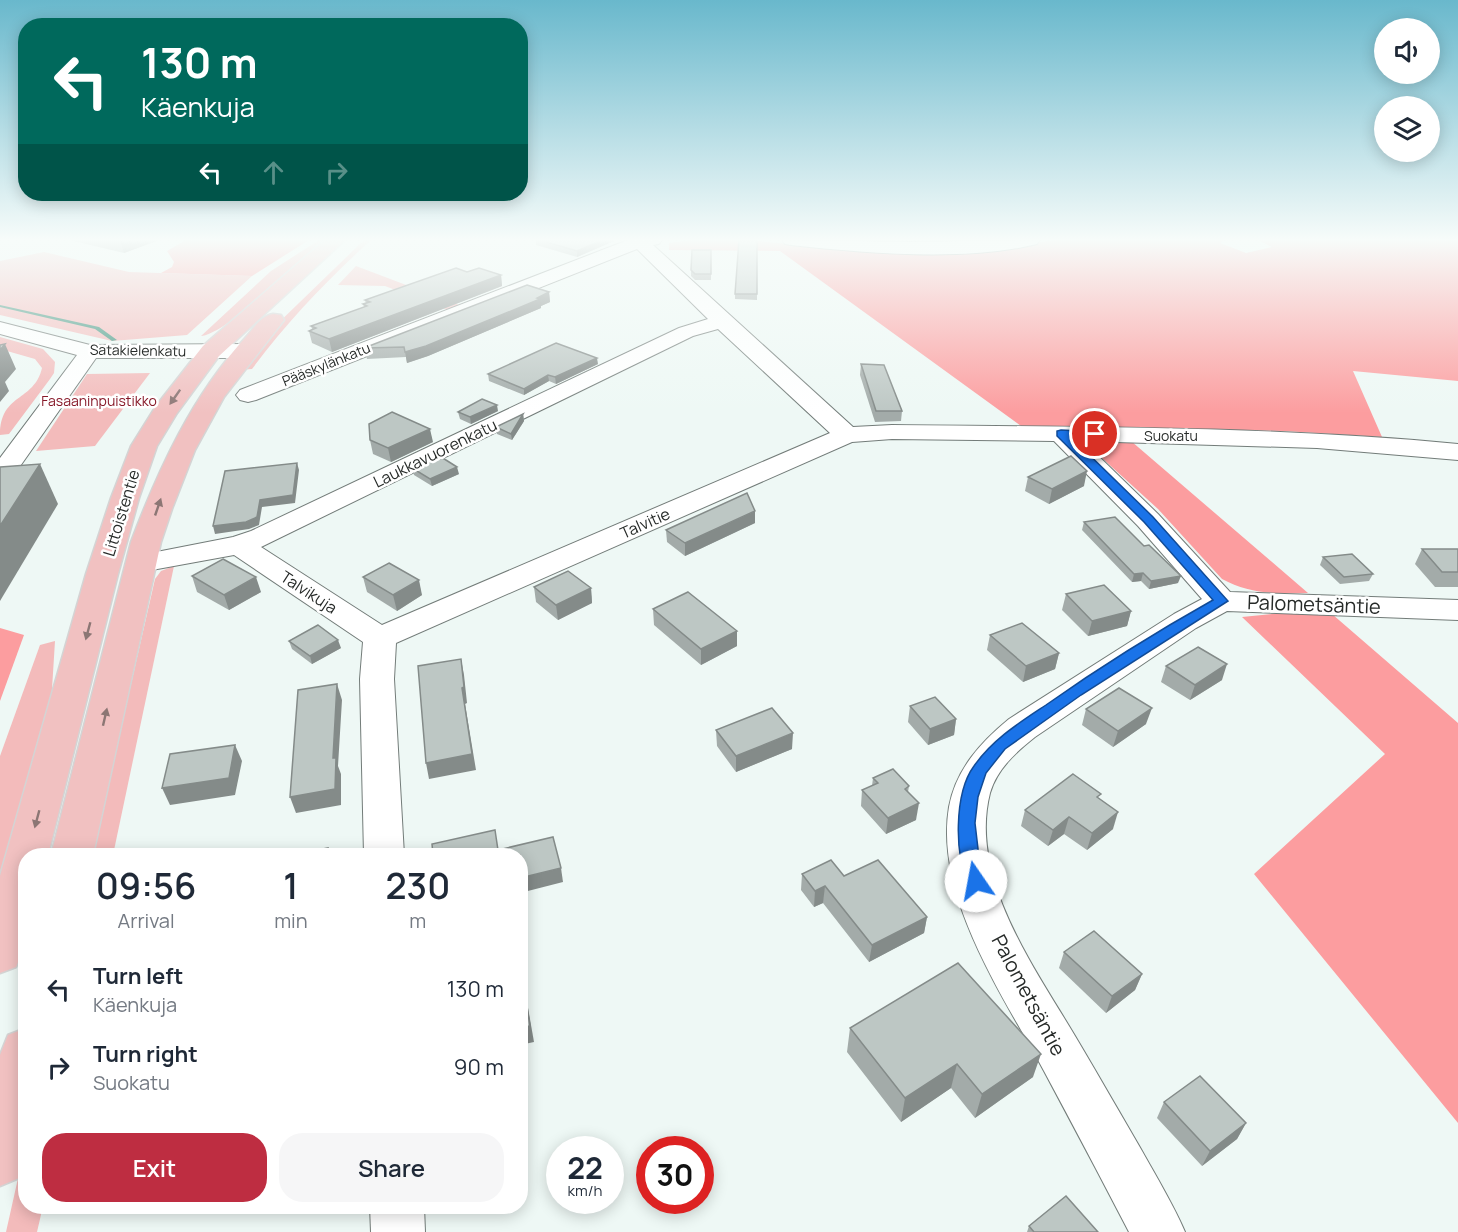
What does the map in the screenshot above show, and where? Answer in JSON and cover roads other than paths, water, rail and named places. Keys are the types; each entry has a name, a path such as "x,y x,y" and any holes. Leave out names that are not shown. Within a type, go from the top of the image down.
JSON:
{"main road":[{"name":"Littoistentie","path":"29,848 102,574 144,446 165,411 211,351 271,297"},
{"name":"Littoistentie","path":"74,848 141,563 162,494 198,417 244,351 295,297"},
{"path":"0,953 18,889"},
{"path":"0,1159 18,1085"}],"street":[{"name":"Pääskylänkatu","path":"248,395 498,297"},
{"path":"699,297 847,435"},
{"name":"Laukkavuorenkatu","path":"141,563 239,545 292,522 686,332 722,321"},
{"name":"Satakielenkatu","path":"0,328 90,352 244,351"},
{"path":"0,476 90,352"},
{"name":"Suokatu","path":"847,435 892,432 1293,438 1381,443 1458,452"},
{"path":"1061,434 1148,520 1221,601"},
{"name":"Talvitie","path":"380,638 847,435"},
{"name":"Talvikuja","path":"239,545 380,638"},
{"name":"Palometsäntie","path":"1158,1232 1004,951 985,912 971,866 967,823 970,797 978,771 1000,745 1075,691 1185,621 1221,601 1458,610"},
{"path":"380,638 377,679 384,848"},
{"path":"397,1214 398,1232"}],"waterway":[{"path":"0,306 97,328 114,340"}],"park label":[{"name":"Fasaaninpuistikko","path":"99,400"}]}
